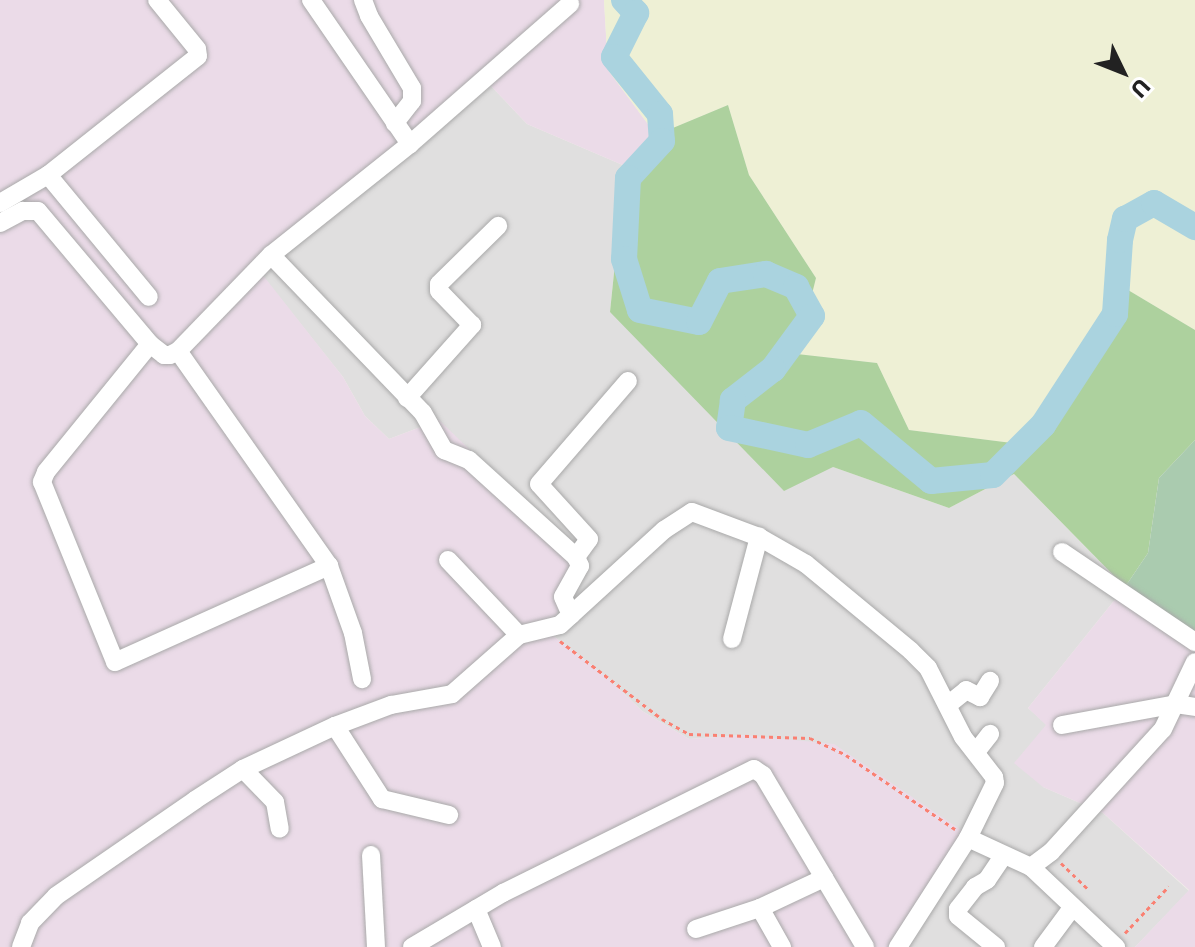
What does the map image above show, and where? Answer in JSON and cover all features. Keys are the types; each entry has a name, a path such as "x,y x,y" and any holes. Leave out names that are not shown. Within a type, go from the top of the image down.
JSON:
{"street":[{"path":"0,203 48,175 198,56 197,49 157,0"},
{"path":"311,0 410,144"},
{"path":"363,0 369,16 412,88 412,101 395,123"},
{"path":"0,223 23,211 38,211 150,344 164,355 178,351 271,255 410,144 570,4"},
{"path":"48,175 149,297"},
{"path":"407,398 472,325 439,291 439,284 498,226"},
{"path":"271,255 423,413 444,450 469,460 576,557 580,566 563,597 571,615"},
{"path":"150,344 46,472 42,482 115,662 329,566"},
{"path":"178,351 329,566 353,633 362,679"},
{"path":"576,557 589,539 539,484 628,381"},
{"path":"21,947 30,923 56,896 137,837 243,769 335,726 391,705 452,694 519,635 546,630 571,615 664,530 690,513 759,537 806,564 889,631 928,668 949,704 963,737 995,783 968,838 898,947"},
{"path":"732,639 759,537"},
{"path":"1062,552 1195,642"},
{"path":"448,560 519,635"},
{"path":"1031,867 1051,852 1163,729 1195,662"},
{"path":"949,704 966,690 980,697 990,681"},
{"path":"1062,725 1176,704 1195,707"},
{"path":"335,726 382,799 449,815"},
{"path":"976,752 990,734"},
{"path":"243,769 275,802 280,829"},
{"path":"412,947 476,909 754,769 763,775 865,947"},
{"path":"968,838 1031,867 1116,946"},
{"path":"371,855 376,947"},
{"path":"996,947 958,916 958,909 975,887 987,880 1004,855"},
{"path":"696,929 760,908 824,878"},
{"path":"760,908 782,947"},
{"path":"1043,947 1072,908"},
{"path":"476,909 492,947"}],"path":[{"path":"546,630 662,719 689,734 810,738 846,755 968,838"},
{"path":"1051,852 1090,891"},
{"path":"1116,946 1169,886"}],"shaded area":[{"path":"0,0 604,0 608,70 656,135 625,166 527,124 490,85 262,274 343,377 365,416 389,439 439,420 576,552 551,634 609,679 642,711 689,739 745,735 834,744 970,836 898,947 0,947"},
{"path":"490,85 527,124 625,166 610,312 833,467 949,508 1014,474 1125,587 1028,708 1046,724 1043,787 1103,813 1189,891 1135,947 898,947 745,735 689,739 642,711 609,679 551,634 439,420 389,439 365,416 343,377 261,274"},
{"path":"1125,587 1195,641 1195,947 1135,947 1189,890 1103,813 1043,787 1014,763 1046,725 1028,708"}],"green space":[{"path":"604,0 1195,0 1195,330 1123,287 1021,444 909,430 877,363 796,354 816,278 749,175 728,105 656,135 608,70"},
{"path":"728,105 749,175 816,278 797,354 877,363 909,430 1020,444 1123,287 1195,330 1195,440 1159,478 1148,553 1125,587 1014,474 949,508 833,467 784,491 610,312 625,166 656,135"},
{"path":"1195,440 1195,641 1125,587 1148,553 1159,478"}],"waterway":[{"path":"624,0 636,13 614,57 660,114 662,141 628,178 624,259 640,310 699,322 720,281 766,274 796,287 812,316 773,369 733,400 729,428 808,445 861,423 931,481 993,475 1043,425 1115,314 1120,240 1125,219 1154,203 1195,227"}]}
